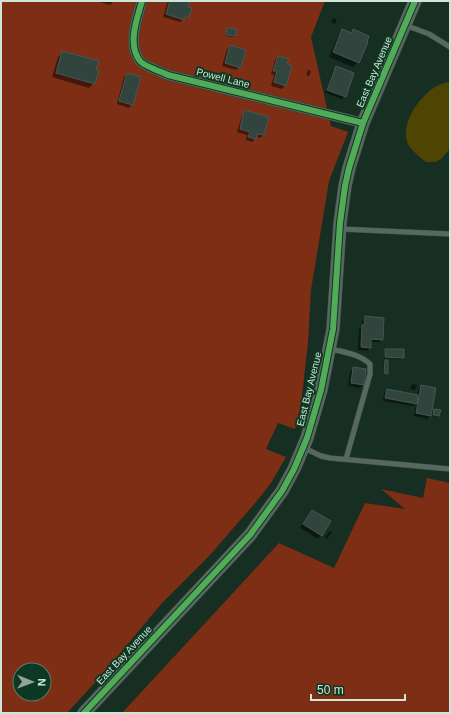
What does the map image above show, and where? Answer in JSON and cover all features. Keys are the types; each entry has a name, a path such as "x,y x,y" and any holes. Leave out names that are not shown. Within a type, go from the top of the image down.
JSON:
{"street":[{"name":"Powell Lane","path":"142,1 133,29 134,47 141,61 168,75 364,123"},
{"name":"East Bay Avenue","path":"84,713 250,534 282,491 294,470 307,438 321,390 333,329 340,229 345,186 349,168 364,123 414,1"}],"lane":[{"path":"405,25 429,34 450,47"},
{"path":"340,229 450,234"},
{"path":"329,349 348,352 360,357 370,364 371,368 346,459"},
{"path":"303,448 321,456 450,469"}],"shaded area":[{"path":"1,1 325,1 311,37 331,126 348,132 329,181 311,290 308,342 301,405 295,429 278,423 266,449 286,457 271,483 256,502 210,555 162,603 102,675 67,713 1,713"},
{"path":"448,82 450,84 450,149 441,159 435,162 426,162 409,146 406,135 407,125 410,116 423,97 431,90"},
{"path":"427,478 450,483 450,713 122,713 279,543 334,568 365,503 405,509 381,489 423,498"}],"building":[{"path":"170,1 190,1 188,7 192,8 189,17 185,16 184,20 166,14"},
{"path":"227,28 237,29 236,36 226,35"},
{"path":"342,29 352,33 353,29 369,36 359,63 333,52"},
{"path":"230,45 246,50 241,68 225,63"},
{"path":"62,51 99,61 96,70 99,70 95,84 56,73"},
{"path":"278,56 289,59 287,64 292,66 286,86 274,82 277,71 273,71"},
{"path":"336,66 354,73 346,97 327,90"},
{"path":"127,73 141,77 133,105 119,101"},
{"path":"244,110 269,117 264,135 258,134 256,139 248,137 250,132 240,129"},
{"path":"365,316 384,318 383,340 371,339 371,348 361,347 362,325 364,325"},
{"path":"385,349 404,349 404,358 385,357"},
{"path":"385,360 388,360 388,374 384,373"},
{"path":"353,367 366,369 364,385 351,383"},
{"path":"421,385 436,388 431,416 416,413"},
{"path":"387,389 418,395 417,404 385,398"},
{"path":"434,409 441,410 439,416 433,415"},
{"path":"312,510 331,521 322,536 303,524"}],"cycle path":[{"path":"142,1 134,31 134,47 140,61 145,65 168,75 363,123"},
{"path":"84,713 250,535 282,491 294,469 307,438 321,390 333,329 340,223 349,168 363,123 415,1"}]}
